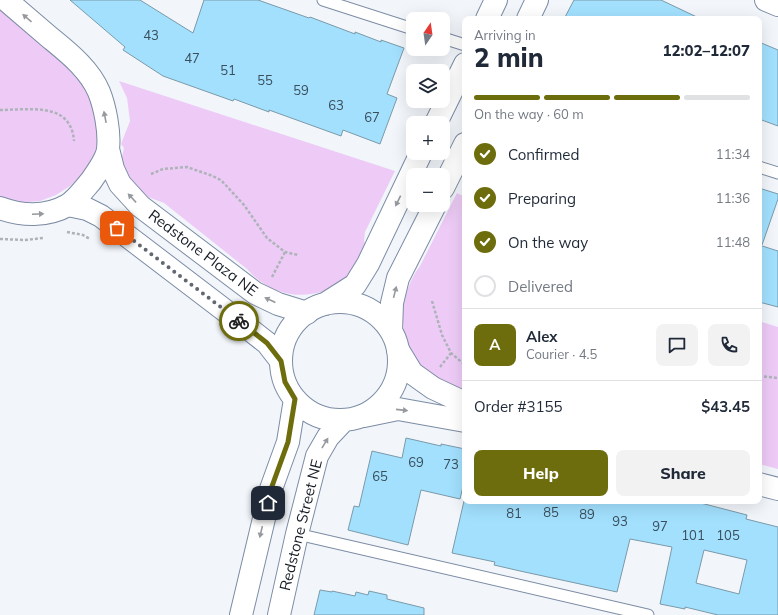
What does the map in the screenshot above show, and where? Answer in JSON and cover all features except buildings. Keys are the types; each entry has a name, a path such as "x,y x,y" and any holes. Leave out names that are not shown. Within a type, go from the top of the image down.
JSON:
{"street":[{"name":"Redstone Plaza NE","path":"6,0 68,53 88,74 98,91 106,118 108,149 113,169 120,184 140,206 255,293 278,304 316,308"},
{"path":"488,16 496,0"},
{"path":"529,16 537,0"},
{"path":"766,0 778,5"},
{"path":"439,116 462,70"},
{"path":"0,208 7,211 47,214 68,205 82,191 95,174 108,149"},
{"path":"450,174 462,150"},
{"path":"418,160 368,264 355,285 316,308 293,326 284,342 281,361 285,382 295,399 309,411 326,418 354,418 398,409 462,420"},
{"path":"68,205 87,209 105,218 267,343 281,361"},
{"path":"354,418 380,405 393,389 399,370 392,303 398,278 431,212"},
{"path":"316,308 344,302 362,306 379,316 395,340 412,373 433,388 462,402"},
{"path":"241,615 271,489 288,442 295,399"},
{"name":"Redstone Street NE","path":"279,615 297,534 317,456 328,437 354,418"},
{"path":"762,485 778,488"}],"lane":[{"path":"323,0 406,27"},
{"path":"450,40 462,44"},
{"path":"762,168 778,173"},
{"path":"297,534 648,615"}],"path":[{"path":"0,110 44,110 61,114 71,127 74,141"},
{"path":"151,174 163,169 187,168 221,180 244,205 267,238 284,252 298,255"},
{"path":"62,233 76,233 91,239"},
{"path":"269,283 284,252"},
{"path":"432,301 442,335 451,353 462,362"},
{"path":"438,370 451,353"},
{"path":"762,376 778,378"}],"shaded area":[{"path":"0,9 80,76 93,96 99,136 94,157 84,173 70,186 56,195 40,201 15,202 0,199"},
{"path":"119,81 395,171 365,232 364,241 367,250 355,269 347,278 322,292 295,294 282,292 269,287 257,279 247,269 164,203 148,197 135,188 127,177 121,161 124,148 121,144 130,121 127,98"},
{"path":"457,193 462,196 462,389 447,383 424,369 419,364 406,342 403,315 404,302 413,277 447,212 450,212 450,207"},
{"path":"762,322 778,327 778,469 762,465"}],"way so far":[{"path":"117,228 239,321"}],"route":[{"path":"239,321 267,343 281,361 285,382 295,399 288,442 271,489 268,503"}]}
